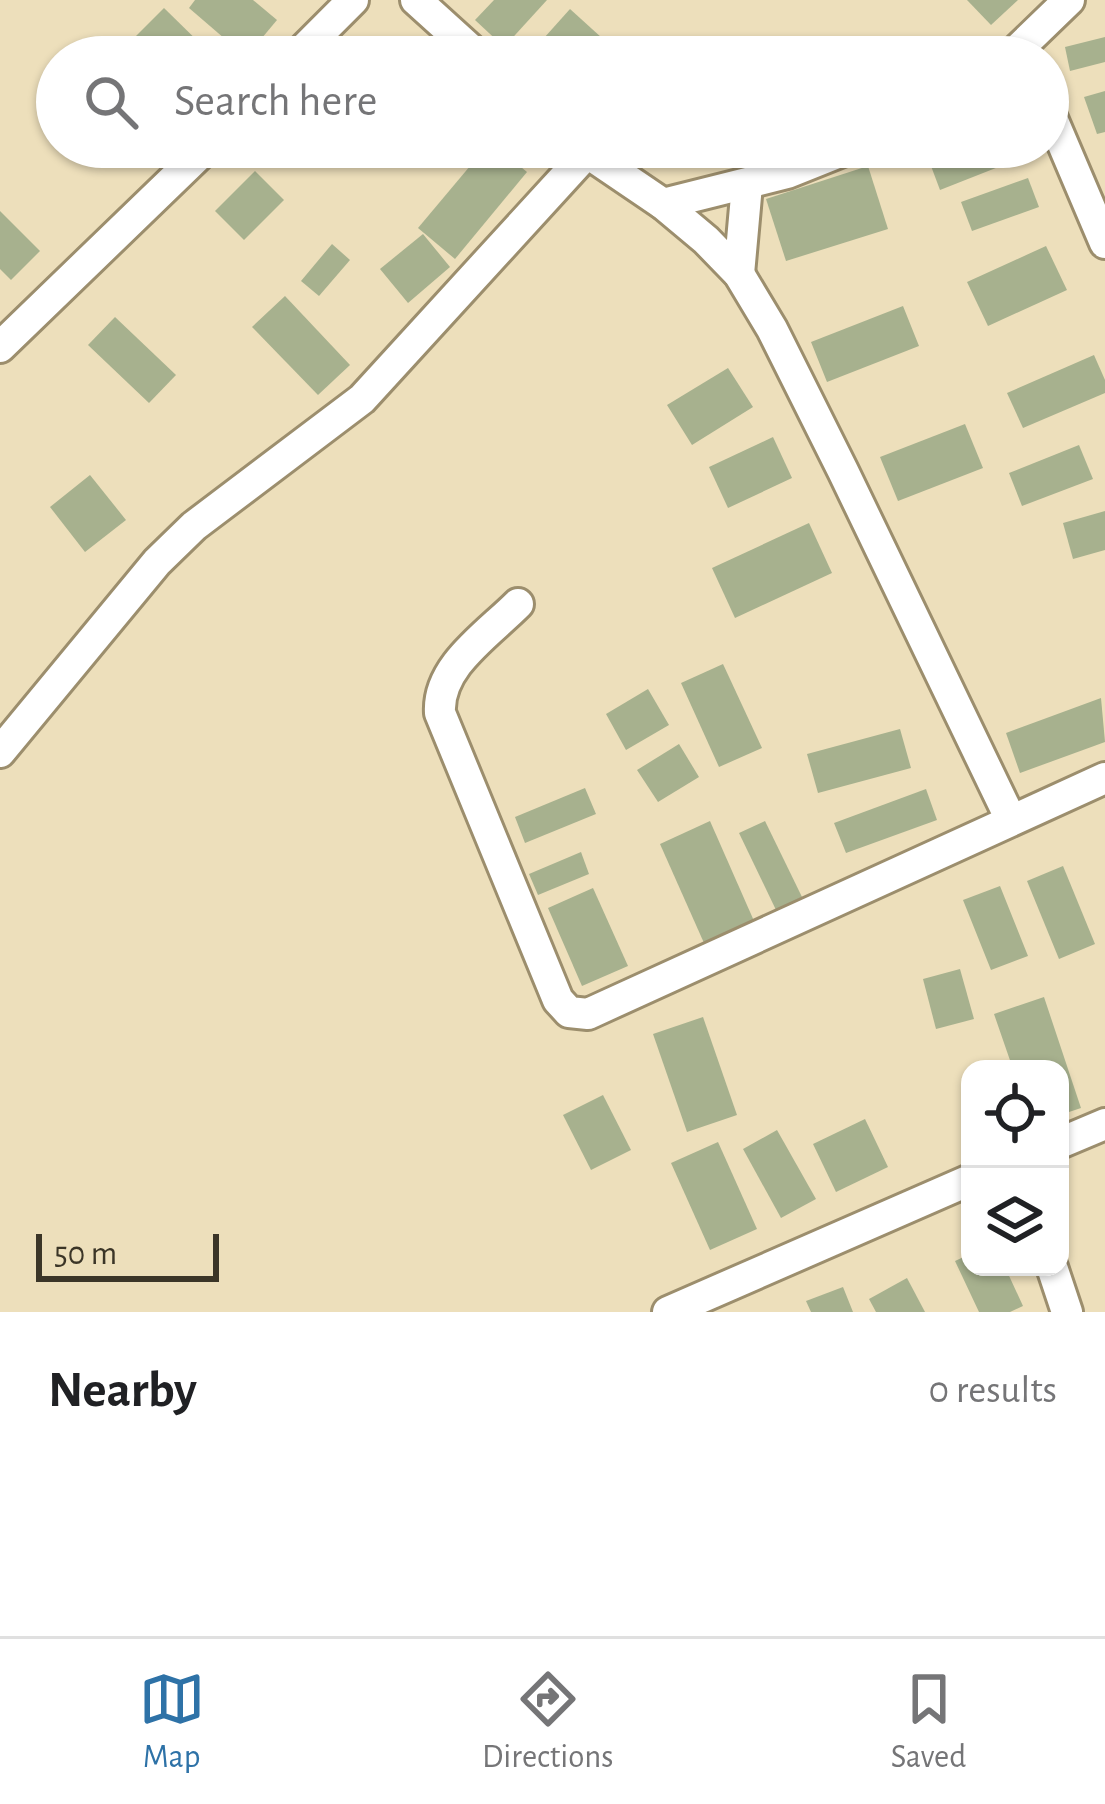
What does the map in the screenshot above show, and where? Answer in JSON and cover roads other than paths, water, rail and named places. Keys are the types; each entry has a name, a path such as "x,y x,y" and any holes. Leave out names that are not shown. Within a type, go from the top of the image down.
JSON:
{"street":[{"path":"317,36 352,0"},
{"path":"416,0 456,36"},
{"path":"1036,36 1069,0"},
{"path":"1069,158 1105,243"},
{"path":"0,347 185,168"},
{"path":"0,752 157,562 194,526 362,399 566,168"},
{"path":"609,168 663,204 739,274 792,370 1011,820"},
{"path":"663,204 747,185 794,168"},
{"path":"739,274 747,185"},
{"path":"518,604 446,676 439,695 440,713 558,1000 569,1012 588,1014 1105,778"},
{"path":"1069,1139 1105,1124"},
{"path":"668,1312 961,1184"},
{"path":"1055,1276 1066,1312"}]}
